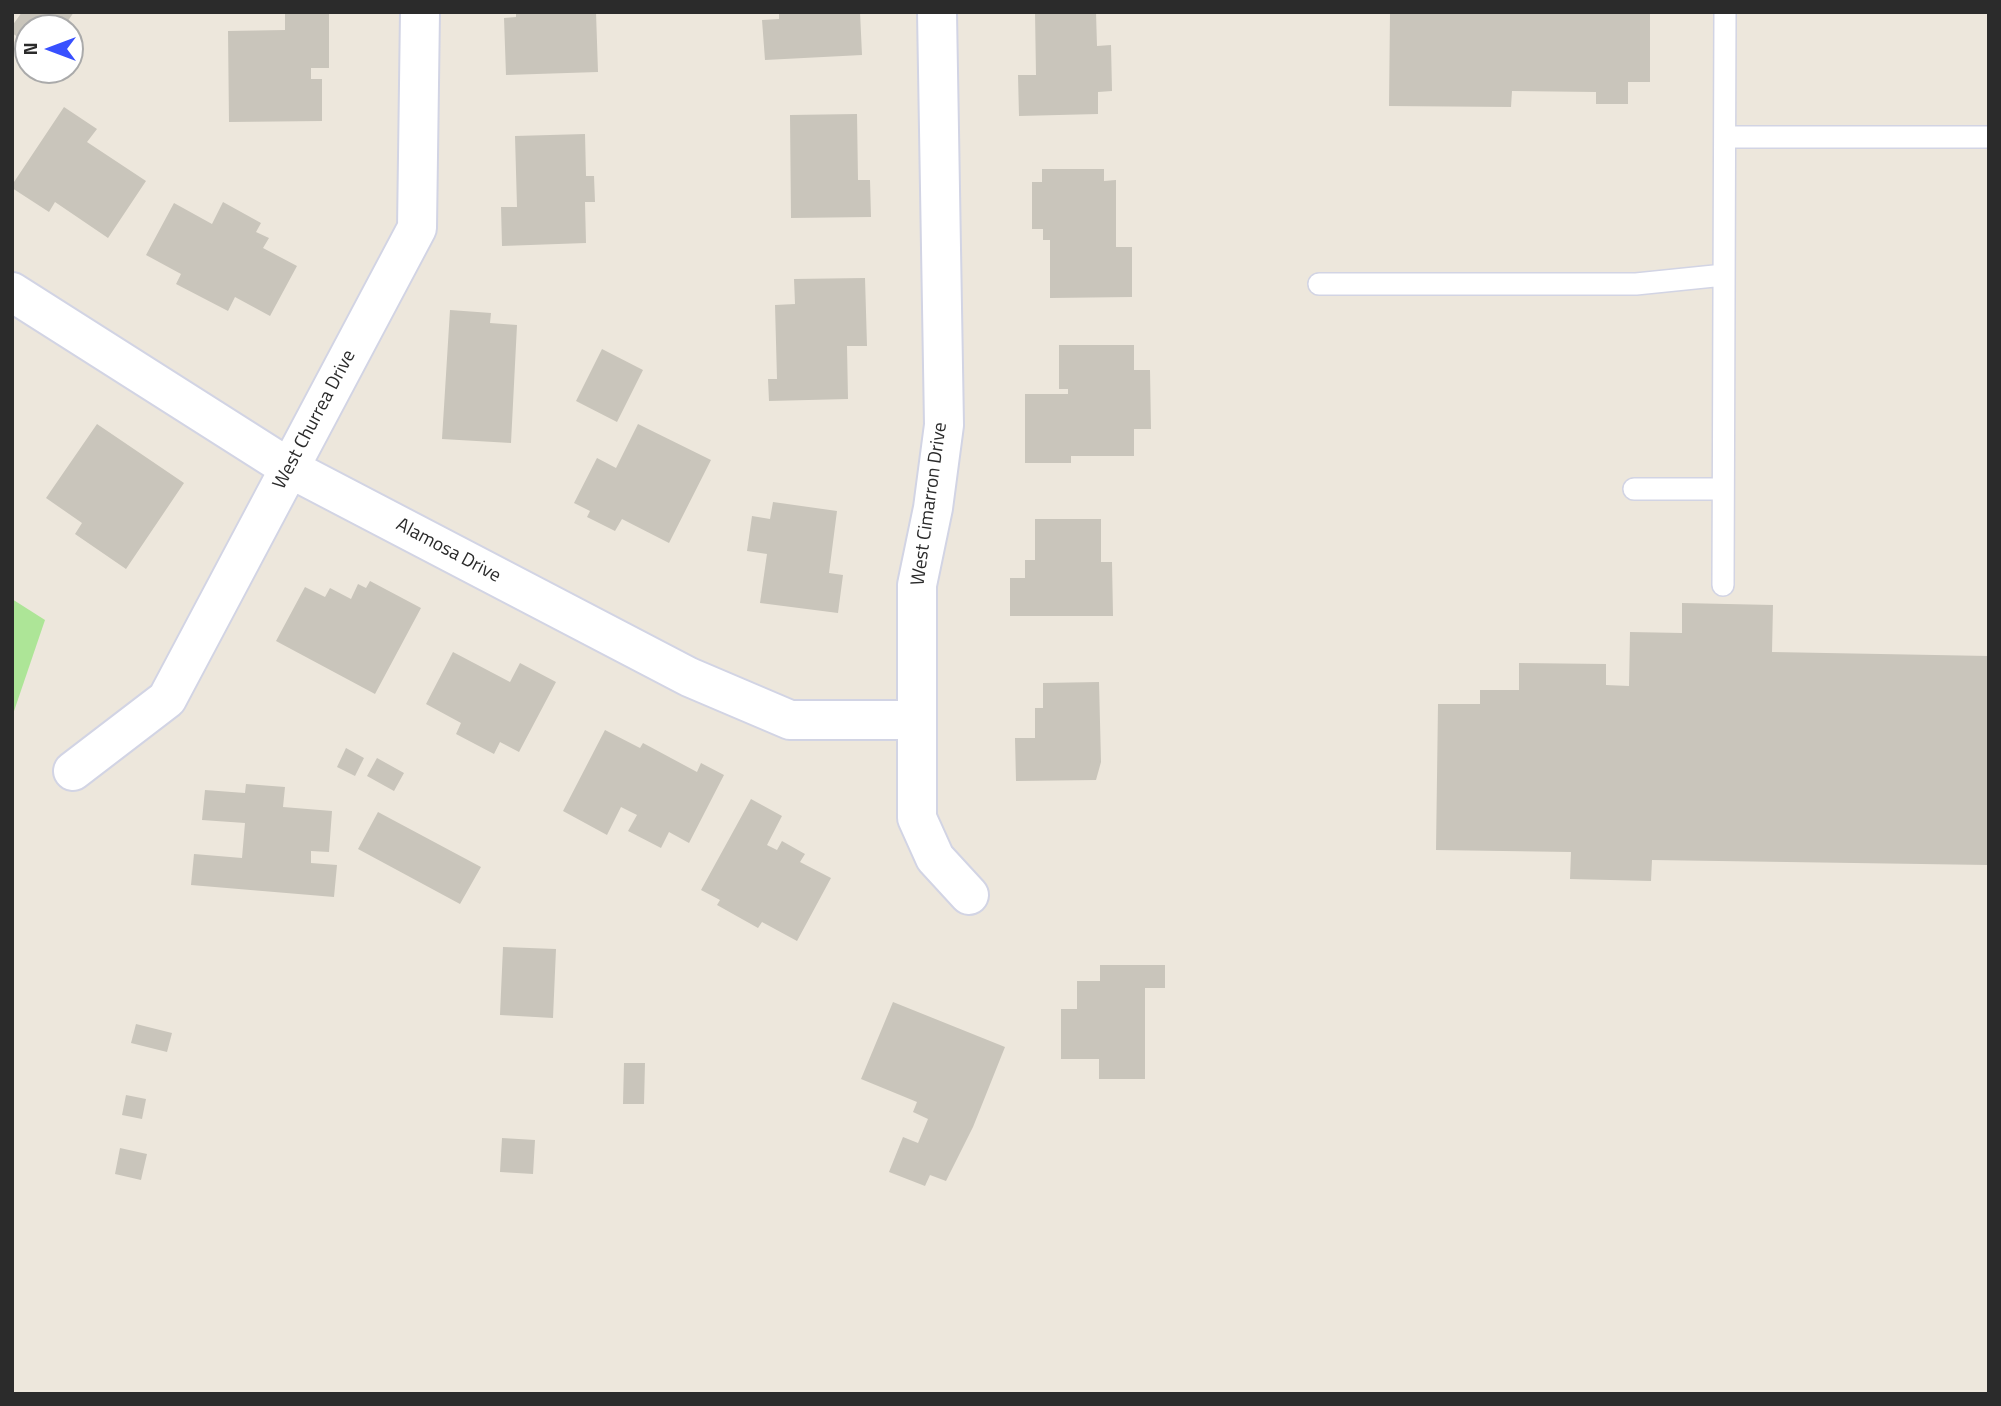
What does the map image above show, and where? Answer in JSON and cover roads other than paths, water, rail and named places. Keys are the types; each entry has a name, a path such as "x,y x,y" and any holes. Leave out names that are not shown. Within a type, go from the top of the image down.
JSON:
{"street":[{"name":"West Churrea Drive","path":"73,771 167,699 417,228 420,12"},
{"name":"West Cimarron Drive","path":"937,12 944,425 933,508 917,584 916,818 935,858 969,895"},
{"name":"Alamosa Drive","path":"12,292 289,468 689,677 790,720 916,720"}],"lane":[{"path":"1723,585 1725,12"},
{"path":"1725,136 1989,136"},
{"path":"1319,284 1636,284 1724,275"},
{"path":"1634,489 1723,489"}]}
